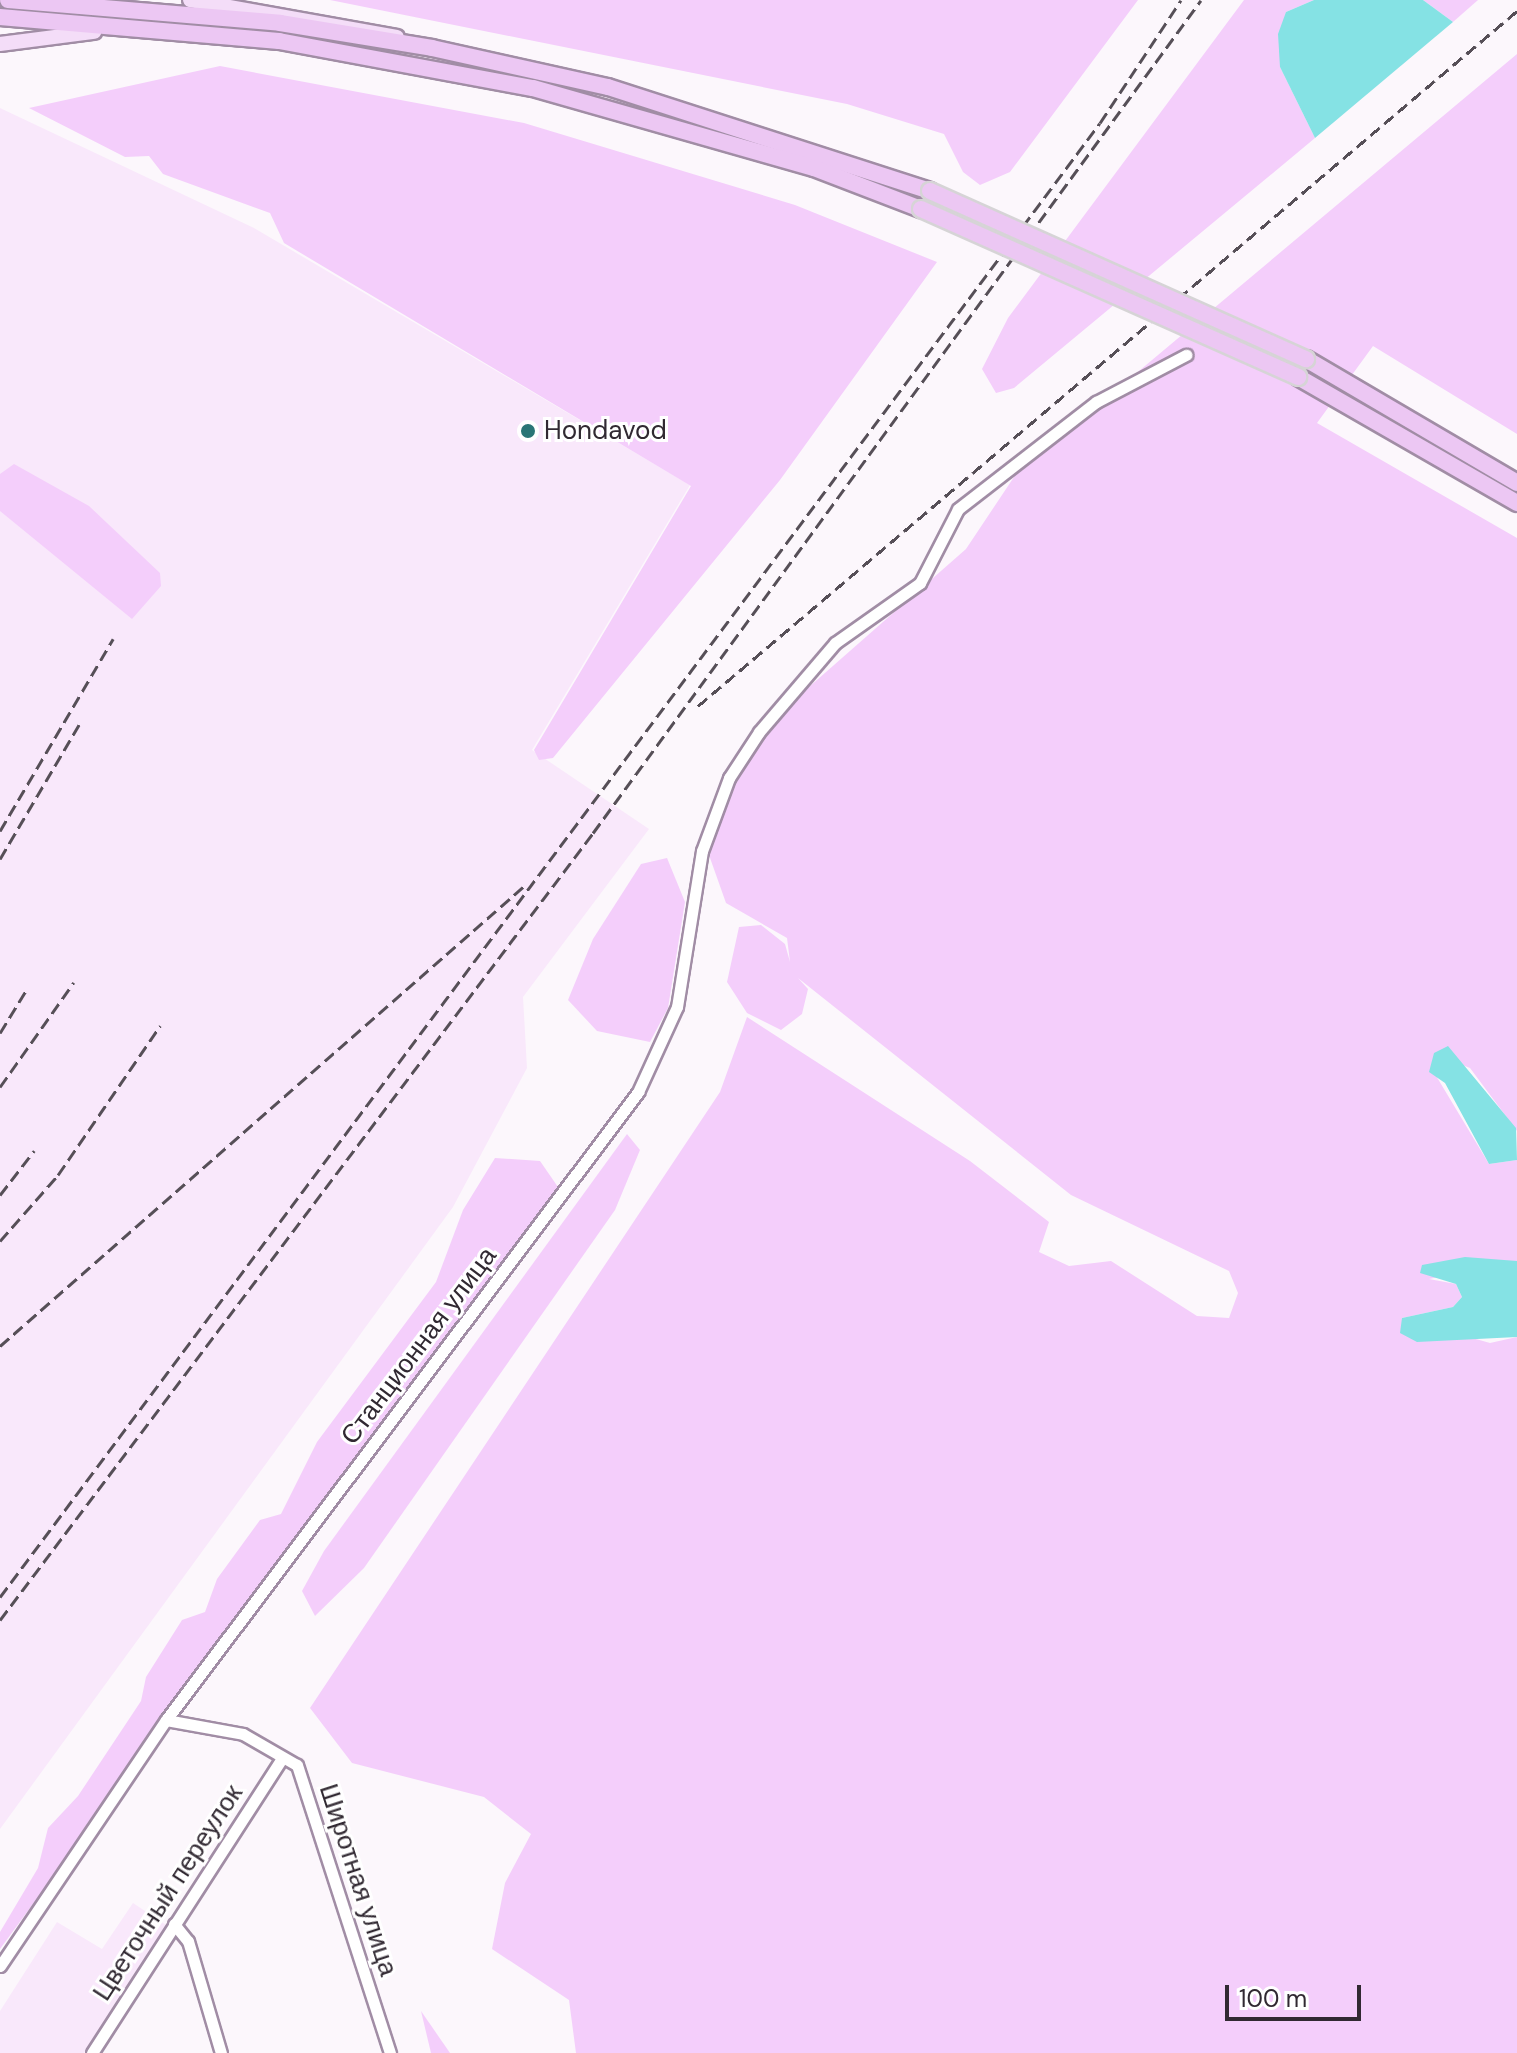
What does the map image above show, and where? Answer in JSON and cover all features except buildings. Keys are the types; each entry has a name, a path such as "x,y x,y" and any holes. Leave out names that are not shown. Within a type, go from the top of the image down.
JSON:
{"highway":[{"path":"8,0 280,23 432,48 637,96 930,191 1306,359 1517,483"},
{"path":"0,17 211,32 428,66 678,126 921,209 1298,377 1517,503"}],"main road":[{"path":"190,0 359,26 432,48"},
{"path":"0,44 113,33 428,66"}],"street":[{"name":"Станционная улица","path":"0,1966 166,1720 638,1092 677,1007 694,879 729,778 776,710 861,620 920,583 958,509 1096,402 1186,355"},
{"name":"Широтная улица","path":"166,1720 243,1734 297,1765 390,2053"},
{"name":"Цветочный переулок","path":"92,2053 282,1758"},
{"path":"174,1924 188,1941 221,2053"}],"shaded area":[{"path":"330,0 1138,0 1010,172 980,185 963,172 944,134 847,104"},
{"path":"1244,0 1314,0 1286,12 1280,67 1315,138 1014,388 996,393 982,369 1008,318"},
{"path":"1423,0 1478,0 1453,22"},
{"path":"1517,54 1517,434 1373,346 1317,423 1517,538 1517,1131 1470,1068 1455,1062 1435,1074 1489,1164 1517,1160 1517,1261 1429,1279 1456,1284 1462,1297 1453,1307 1402,1318 1490,1343 1517,1337 1517,2053 576,2053 569,2000 492,1949 505,1883 531,1834 484,1797 352,1763 310,1708 720,1092 747,1017 970,1161 1049,1222 1039,1252 1069,1266 1111,1261 1197,1316 1229,1318 1238,1293 1229,1271 1071,1195 798,978 808,989 802,1014 781,1030 747,1013 727,982 739,927 761,925 785,944 790,962 787,938 726,903 704,841 725,785 768,723 966,549 1016,474"},
{"path":"220,66 524,123 795,205 937,262 780,480 553,758 539,760 534,750 691,486 284,243 270,213 163,174 149,156 125,157 29,108"},
{"path":"0,108 254,228 690,485 532,750 649,829 523,997 527,1068 453,1207 0,1829"},
{"path":"14,464 89,506 160,573 161,586 132,619 0,511 0,474"},
{"path":"667,858 685,902 668,1008 650,1042 597,1031 568,1000 593,939 641,864"},
{"path":"627,1134 640,1150 615,1210 364,1568 315,1616 302,1591 324,1551"},
{"path":"495,1158 540,1161 558,1187 0,1949 0,1932 38,1868 48,1828 78,1796 141,1701 146,1677 182,1620 205,1612 217,1579 260,1520 281,1514 317,1442 436,1282 463,1210"},
{"path":"133,1903 166,1925 84,2053 0,2053 0,2011 57,1922 102,1949"},
{"path":"421,2011 450,2053 431,2053"}],"water":[{"path":"1314,0 1423,0 1453,22 1315,138 1280,67 1278,34 1286,12"},
{"path":"1448,1046 1516,1128 1517,1160 1489,1164 1445,1083 1429,1072 1434,1053"},
{"path":"1465,1257 1517,1261 1517,1337 1417,1342 1400,1333 1402,1318 1453,1307 1462,1297 1456,1284 1420,1273 1422,1265"}],"railway":[{"path":"0,1597 1100,123 1181,0"},
{"path":"0,1620 593,833 1201,0"},
{"path":"698,706 1517,11"},
{"path":"0,831 113,639"},
{"path":"0,859 79,725"},
{"path":"0,1346 523,887"},
{"path":"0,1087 74,982"},
{"path":"0,1033 27,989"},
{"path":"0,1241 58,1175 160,1026"},
{"path":"0,1195 34,1151"}],"place":[{"name":"Hondavod","path":"528,431"}]}
